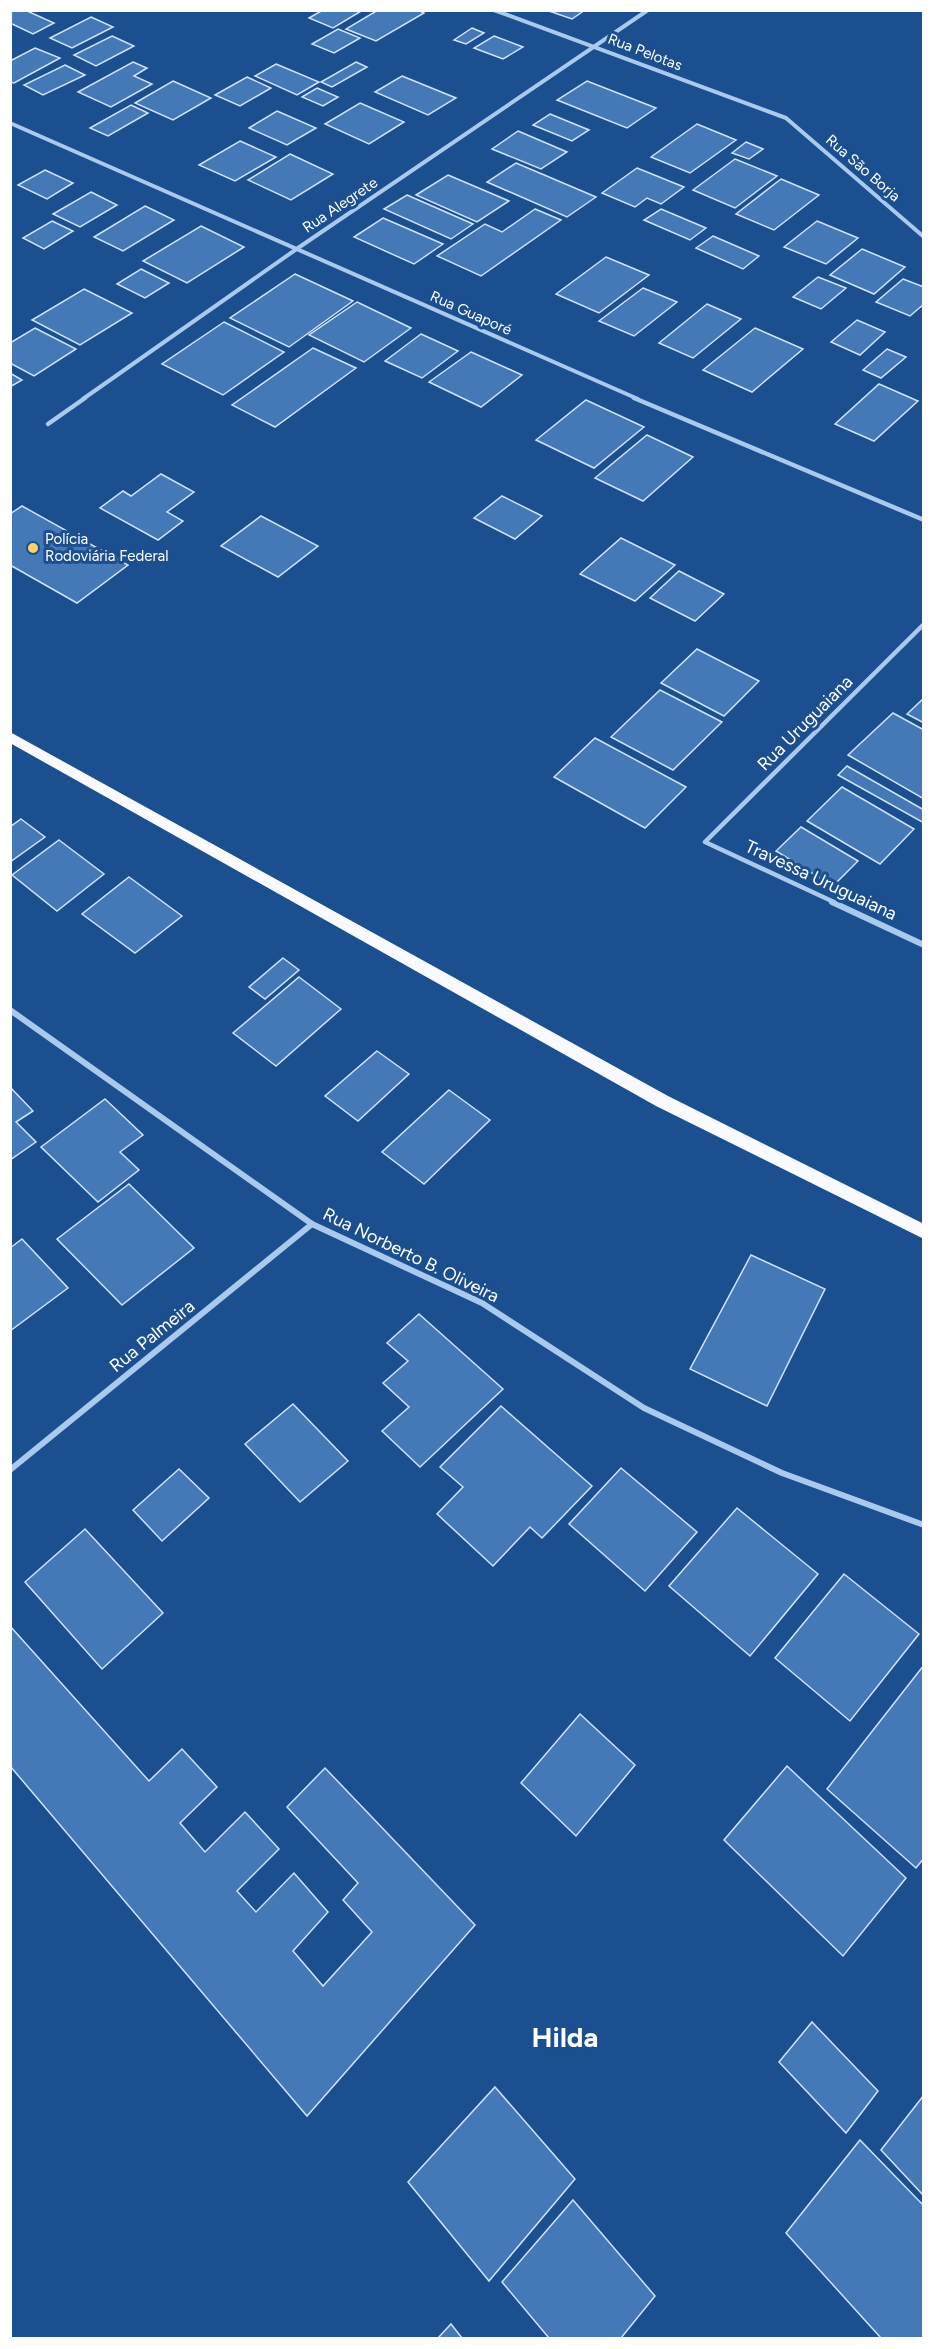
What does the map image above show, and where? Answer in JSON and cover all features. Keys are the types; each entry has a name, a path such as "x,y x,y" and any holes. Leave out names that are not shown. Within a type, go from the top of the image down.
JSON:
{"highway":[{"path":"10,737 662,1101 924,1232"}],"street":[{"name":"Rua Pelotas","path":"494,10 786,118"},
{"name":"Rua Alegrete","path":"48,424 298,249 648,10"},
{"name":"Rua São Borja","path":"786,118 924,237"},
{"name":"Rua Guaporé","path":"10,123 578,374 924,520"},
{"name":"Rua Uruguaiana","path":"705,842 924,624"},
{"name":"Travessa Uruguaiana","path":"705,842 924,945"},
{"name":"Rua Norberto B. Oliveira","path":"10,1010 312,1224 482,1303 644,1408 782,1473 924,1525"},
{"name":"Rua Palmeira","path":"10,1470 312,1224"}],"building":[{"path":"10,10 25,10 54,23 33,34 10,23"},
{"path":"323,10 363,10 333,28 309,18"},
{"path":"378,10 418,10 424,13 376,41 346,29"},
{"path":"546,10 585,10 572,19"},
{"path":"91,17 113,27 72,48 50,38"},
{"path":"472,28 484,33 466,44 454,40"},
{"path":"338,29 360,38 334,53 312,44"},
{"path":"112,36 134,46 96,66 74,55"},
{"path":"494,36 523,47 503,59 474,48"},
{"path":"35,48 60,58 14,83 10,82 10,61"},
{"path":"133,62 147,68 134,76 152,84 111,107 78,92"},
{"path":"356,62 367,67 332,87 321,82"},
{"path":"276,64 319,82 297,95 255,76"},
{"path":"65,65 85,75 43,95 24,85"},
{"path":"402,76 456,98 428,115 375,92"},
{"path":"247,77 271,88 240,106 215,95"},
{"path":"173,81 211,98 173,120 135,103"},
{"path":"587,81 656,108 627,128 557,100"},
{"path":"317,88 338,97 323,106 302,97"},
{"path":"360,103 404,122 369,144 325,124"},
{"path":"131,105 148,113 108,136 90,128"},
{"path":"277,111 316,128 287,145 249,128"},
{"path":"550,114 589,130 572,141 533,125"},
{"path":"697,124 736,140 690,173 651,157"},
{"path":"518,131 567,152 541,169 492,149"},
{"path":"240,141 276,157 235,181 199,165"},
{"path":"746,142 763,149 749,159 732,153"},
{"path":"290,154 333,174 291,200 248,180"},
{"path":"735,159 777,176 735,208 693,190"},
{"path":"516,163 596,197 567,217 487,182"},
{"path":"637,168 684,187 661,204 647,198 635,207 602,193"},
{"path":"45,170 73,183 47,199 18,185"},
{"path":"448,175 509,201 477,222 416,195"},
{"path":"781,179 819,195 774,230 736,214"},
{"path":"91,192 117,205 80,227 53,214"},
{"path":"407,195 473,224 451,239 384,209"},
{"path":"145,206 174,220 123,251 94,237"},
{"path":"535,209 561,220 481,276 437,256 485,224 502,232"},
{"path":"661,209 706,228 690,240 644,220"},
{"path":"383,218 443,244 414,264 354,237"},
{"path":"52,221 73,231 44,249 23,238"},
{"path":"817,221 858,238 826,264 784,247"},
{"path":"201,226 244,247 187,283 143,261"},
{"path":"713,236 759,256 743,269 696,248"},
{"path":"862,249 905,267 874,294 830,275"},
{"path":"606,257 649,275 599,313 556,294"},
{"path":"141,269 169,283 145,298 117,284"},
{"path":"295,274 353,301 289,347 230,318"},
{"path":"818,277 846,288 821,309 793,297"},
{"path":"903,279 924,287 924,304 910,316 876,302"},
{"path":"643,288 677,302 634,336 599,321"},
{"path":"84,289 132,313 80,345 32,320"},
{"path":"357,302 411,328 364,362 309,335"},
{"path":"707,304 741,319 693,358 659,343"},
{"path":"857,320 885,332 860,355 831,342"},
{"path":"224,322 284,352 223,395 162,364"},
{"path":"35,328 76,349 34,376 10,363 10,343"},
{"path":"755,328 803,349 752,392 703,370"},
{"path":"421,334 458,351 422,378 385,361"},
{"path":"313,348 356,368 275,427 232,405"},
{"path":"887,349 906,357 881,378 863,370"},
{"path":"471,352 522,375 481,407 429,382"},
{"path":"10,373 22,380 10,387"},
{"path":"879,384 918,401 874,441 835,424"},
{"path":"586,400 644,427 594,468 536,440"},
{"path":"647,435 693,457 643,501 595,478"},
{"path":"161,474 194,492 167,512 183,521 158,540 100,508 123,491 131,496"},
{"path":"502,496 542,516 515,539 474,518"},
{"path":"22,506 128,565 77,603 10,565 10,514"},
{"path":"261,516 318,546 278,577 221,546"},
{"path":"621,538 675,565 635,601 580,574"},
{"path":"679,571 724,594 695,621 650,598"},
{"path":"697,649 759,681 724,716 661,683"},
{"path":"660,690 722,722 673,770 611,737"},
{"path":"924,698 924,723 907,714"},
{"path":"893,713 924,730 924,799 848,755"},
{"path":"595,738 686,787 645,828 554,777"},
{"path":"847,766 924,810 924,823 838,775"},
{"path":"842,787 914,829 880,864 807,821"},
{"path":"21,819 45,837 10,862 10,827"},
{"path":"801,827 858,861 833,886 776,851"},
{"path":"59,840 104,874 57,911 12,875"},
{"path":"129,877 182,916 135,953 82,914"},
{"path":"283,958 299,970 265,999 249,987"},
{"path":"299,977 341,1009 276,1066 233,1033"},
{"path":"377,1051 409,1074 358,1121 325,1096"},
{"path":"10,1087 33,1111 16,1122 36,1142 10,1160"},
{"path":"449,1090 490,1120 424,1184 382,1152"},
{"path":"105,1099 143,1135 120,1152 139,1170 98,1202 41,1147"},
{"path":"129,1184 194,1248 122,1305 57,1239"},
{"path":"22,1239 68,1288 10,1331 10,1248"},
{"path":"751,1255 825,1289 767,1406 690,1369"},
{"path":"419,1314 503,1389 420,1467 382,1431 409,1407 383,1383 408,1361 387,1343"},
{"path":"293,1404 348,1461 300,1502 245,1444"},
{"path":"501,1406 592,1486 542,1538 530,1527 493,1566 437,1514 463,1487 440,1467"},
{"path":"621,1468 697,1532 645,1591 569,1524"},
{"path":"179,1469 209,1498 162,1541 133,1510"},
{"path":"737,1508 818,1574 750,1656 669,1586"},
{"path":"85,1529 163,1613 102,1669 25,1582"},
{"path":"844,1574 919,1634 850,1721 775,1658"},
{"path":"10,1626 149,1781 182,1749 217,1787 180,1823 205,1852 245,1812 279,1849 237,1891 256,1912 294,1873 328,1912 293,1951 323,1986 372,1932 343,1900 358,1883 287,1807 325,1768 475,1925 307,2116 10,1766"},
{"path":"924,1665 924,1858 916,1868 827,1789"},
{"path":"580,1714 635,1765 576,1836 521,1783"},
{"path":"787,1766 906,1878 843,1956 724,1840"},
{"path":"812,2022 878,2091 846,2133 779,2062"},
{"path":"495,2087 575,2179 489,2281 408,2182"},
{"path":"924,2095 924,2196 881,2150"},
{"path":"860,2140 924,2206 924,2338 881,2338 786,2233"},
{"path":"573,2200 655,2296 621,2338 549,2338 502,2282"},
{"path":"451,2324 462,2338 438,2338"}],"place":[{"name":"Polícia Rodoviária Federal","path":"33,548"}],"district":[{"name":"Hilda","path":"565,2037"}]}
